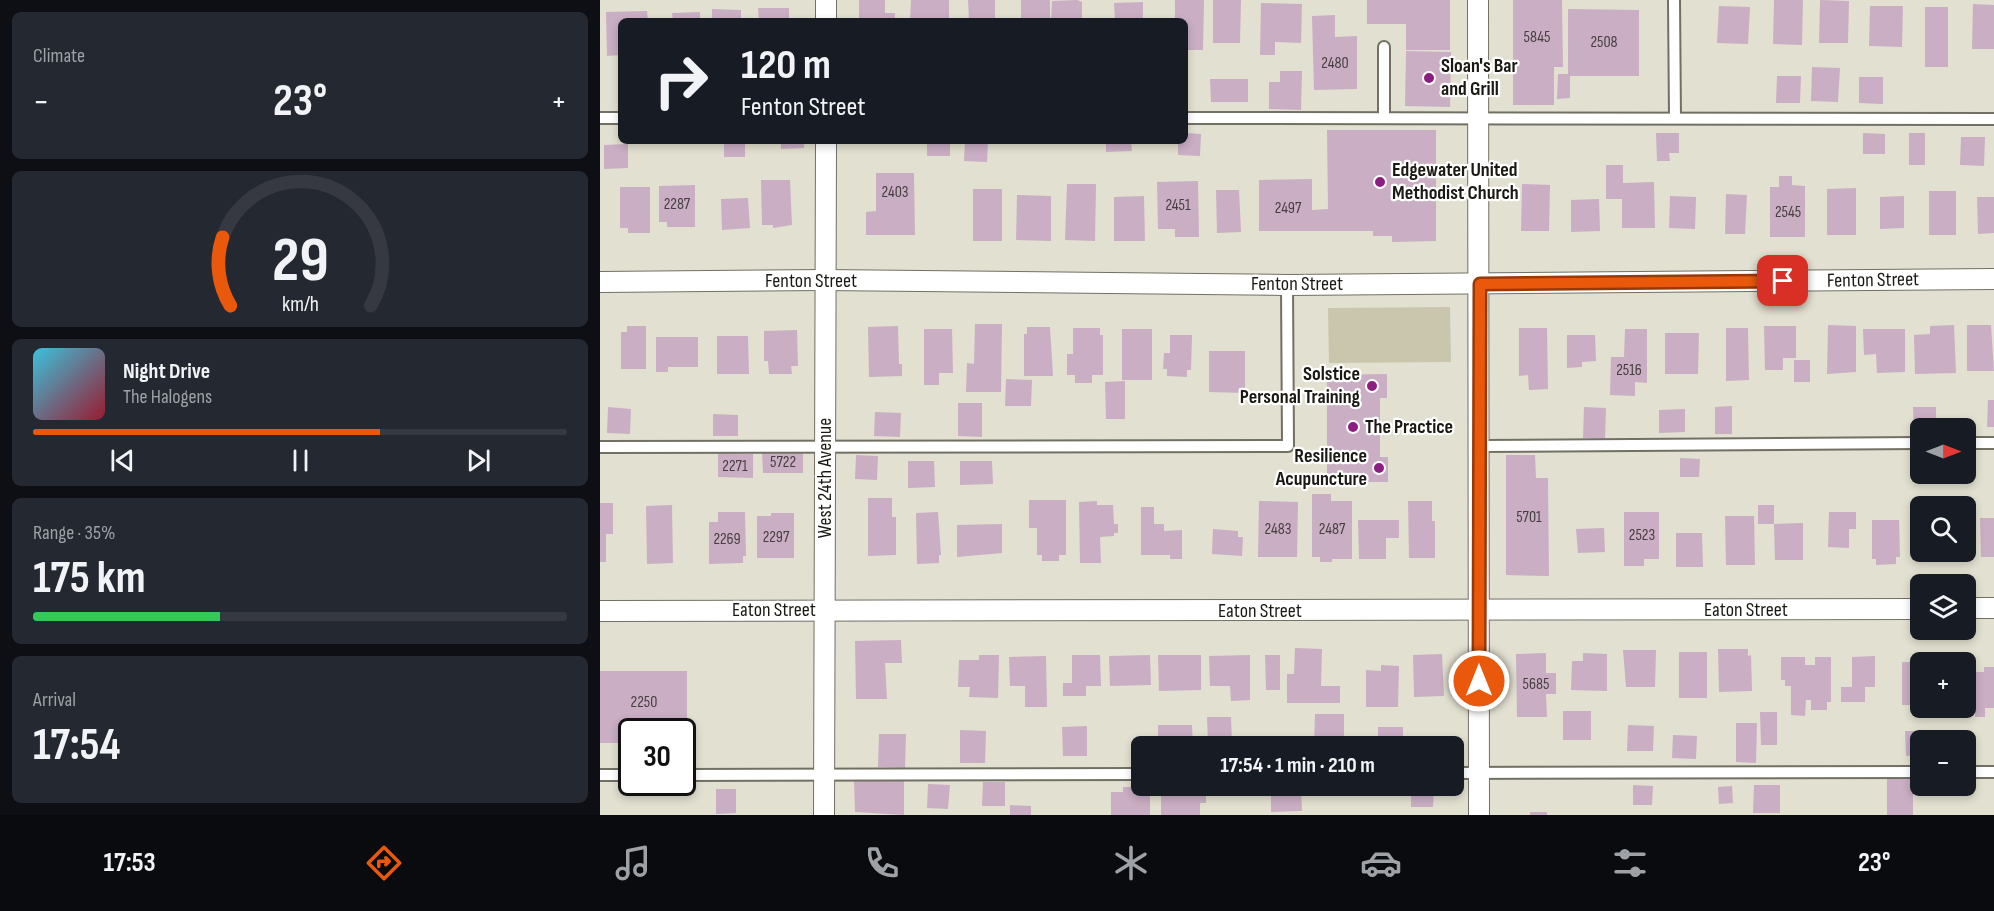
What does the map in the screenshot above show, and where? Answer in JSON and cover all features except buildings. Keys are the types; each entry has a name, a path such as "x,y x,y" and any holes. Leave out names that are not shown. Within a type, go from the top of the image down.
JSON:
{"street":[{"path":"826,0 826,18"},
{"path":"1478,0 1479,815"},
{"name":"West 24th Avenue","path":"824,815 826,144"},
{"name":"Fenton Street","path":"600,282 824,280 1287,285 1994,279"},
{"path":"1976,609 1994,608"},
{"name":"Eaton Street","path":"600,611 1910,609"}],"lane":[{"path":"1674,0 1674,118"},
{"path":"1384,47 1384,118"},
{"path":"600,118 618,118"},
{"path":"1188,118 1994,119"},
{"path":"600,447 1288,446 1287,285"},
{"path":"1479,446 1910,443"},
{"path":"1976,443 1994,443"},
{"path":"1464,773 1910,772"},
{"path":"1976,772 1994,772"},
{"path":"696,775 1131,774"},
{"path":"600,775 618,775"}],"shaded area":[{"path":"1450,307 1451,362 1329,363 1328,308"}],"place":[{"name":"Sloan's Bar and Grill","path":"1429,78"},
{"name":"Edgewater United Methodist Church","path":"1380,182"},
{"name":"Solstice Personal Training","path":"1372,386"},
{"name":"The Practice","path":"1353,427"},
{"name":"Resilience Acupuncture","path":"1379,468"}],"route":[{"path":"1479,681 1480,284 1783,281"}]}
